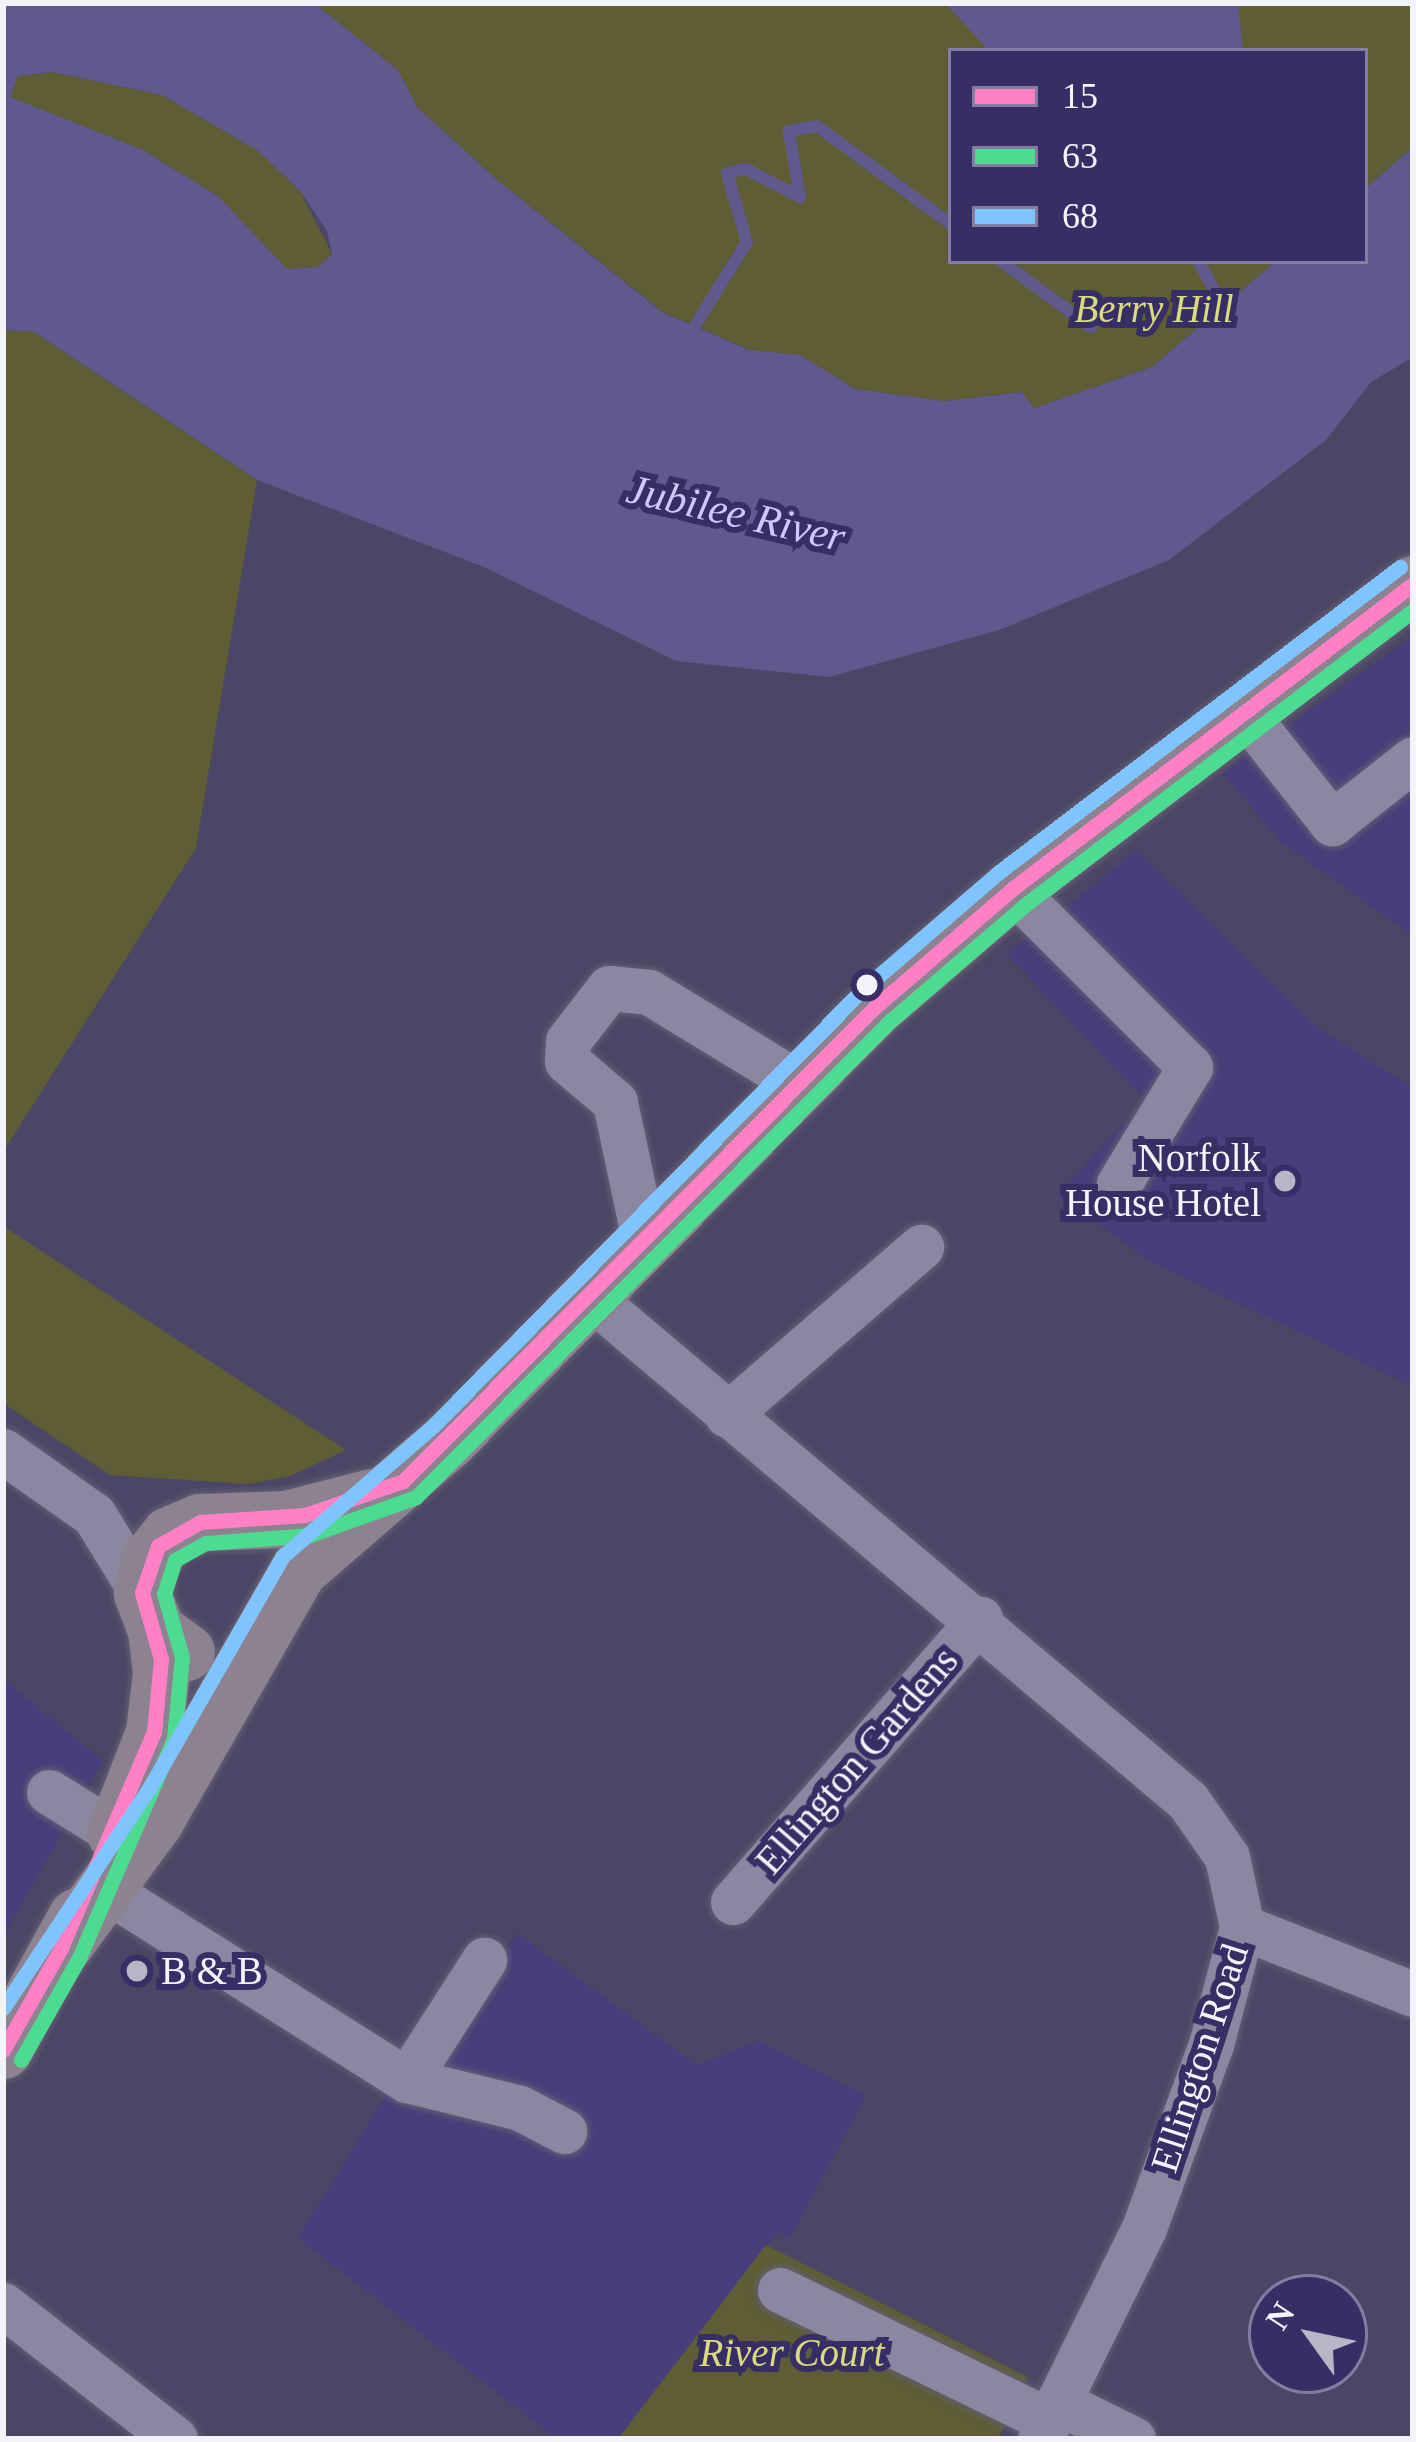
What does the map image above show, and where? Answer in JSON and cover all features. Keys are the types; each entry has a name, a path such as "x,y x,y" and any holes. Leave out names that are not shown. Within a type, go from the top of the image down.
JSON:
{"main road":[{"path":"60,1950 182,1776 298,1570 388,1492 799,1083 1012,889 1413,584"},
{"path":"3,2050 60,1950 115,1833 154,1732 161,1672 149,1612 158,1546 210,1522 286,1519 388,1492"},
{"path":"149,1612 205,1657 232,1653 267,1622 271,1558 248,1533 210,1522"}],"street":[{"path":"1244,712 1332,823 1413,759"},
{"path":"1012,889 1190,1067 1119,1184"},
{"path":"644,1239 615,1102 567,1061 568,1041 609,988 650,992 799,1083"},
{"path":"727,1415 921,1247"},
{"name":"Ellington Road","path":"588,1295 727,1415 980,1619 1188,1801 1227,1857 1242,1927 1211,2044 1144,2228 1049,2421"},
{"path":"3,1451 81,1504 118,1544 149,1612"},
{"path":"81,1504 210,1522"},
{"name":"Ellington Gardens","path":"734,1902 980,1619"},
{"path":"49,1792 115,1833"},
{"path":"106,1890 407,2080 520,2108 564,2131"},
{"path":"1242,1927 1413,1994"},
{"path":"407,2080 484,1960"},
{"path":"779,2290 1049,2421 1133,2439"},
{"path":"3,2305 172,2438"}],"shaded area":[{"path":"1413,636 1413,936 1282,843 1223,773"},
{"path":"1137,851 1314,1025 1413,1088 1413,1386 1153,1263 1056,1195 1146,1101 1007,954"},
{"path":"3,1679 103,1761 3,1937"},
{"path":"517,1933 696,2065 759,2041 866,2096 790,2238 778,2231 618,2439 557,2439 298,2238 387,2093 407,2109"}],"green space":[{"name":"Berry Hill","path":"314,3 1413,3 1413,147 1368,186 1368,48 948,48 948,264 1272,264 1152,367 1034,408 1021,392 944,401 855,389 800,355 750,350 663,312 496,179 417,107 398,70"},
{"path":"52,72 162,95 257,150 300,191 332,254 318,267 287,269 219,197 143,150 9,97 18,76"},
{"path":"3,330 34,332 257,480 196,848 3,1152"},
{"path":"3,1226 346,1450 290,1476 249,1484 110,1475 3,1403"},
{"name":"River Court","path":"766,2245 1028,2377 998,2439 618,2439"}],"water":[{"name":"Jubilee River","path":"3,3 314,3 398,70 417,107 496,179 662,312 749,350 800,355 855,389 944,401 1022,392 1034,408 1152,367 1272,264 1368,264 1368,186 1413,147 1413,357 1371,382 1326,440 1169,560 999,630 829,677 676,661 484,567 257,480 34,332 3,330","holes":["52,72 162,95 257,150 300,191 327,231 332,254 318,267 287,269 219,197 143,150 10,97 18,76"]},
{"path":"945,3 1238,3 1243,48 986,48"}],"waterway":[{"path":"688,337 747,242 727,173 746,169 800,197 789,131 817,126 948,222"},
{"path":"1005,264 1091,327"},
{"path":"1200,264 1230,318"}],"transit line":[{"name":"68","path":"3,2008 150,1787 283,1556 433,1426 861,991 999,872 1400,567"},
{"name":"15","path":"3,2050 60,1950 154,1732 161,1659 142,1593 158,1546 200,1522 305,1515 403,1481 875,1007 1012,889 1413,584"},
{"name":"63","path":"21,2060 79,1958 174,1738 182,1657 164,1594 175,1560 206,1543 310,1535 416,1497 889,1022 1025,905 1413,610"}],"place":[{"name":"Norfolk House Hotel","path":"1285,1181"},
{"name":"B & B","path":"137,1971"}]}
